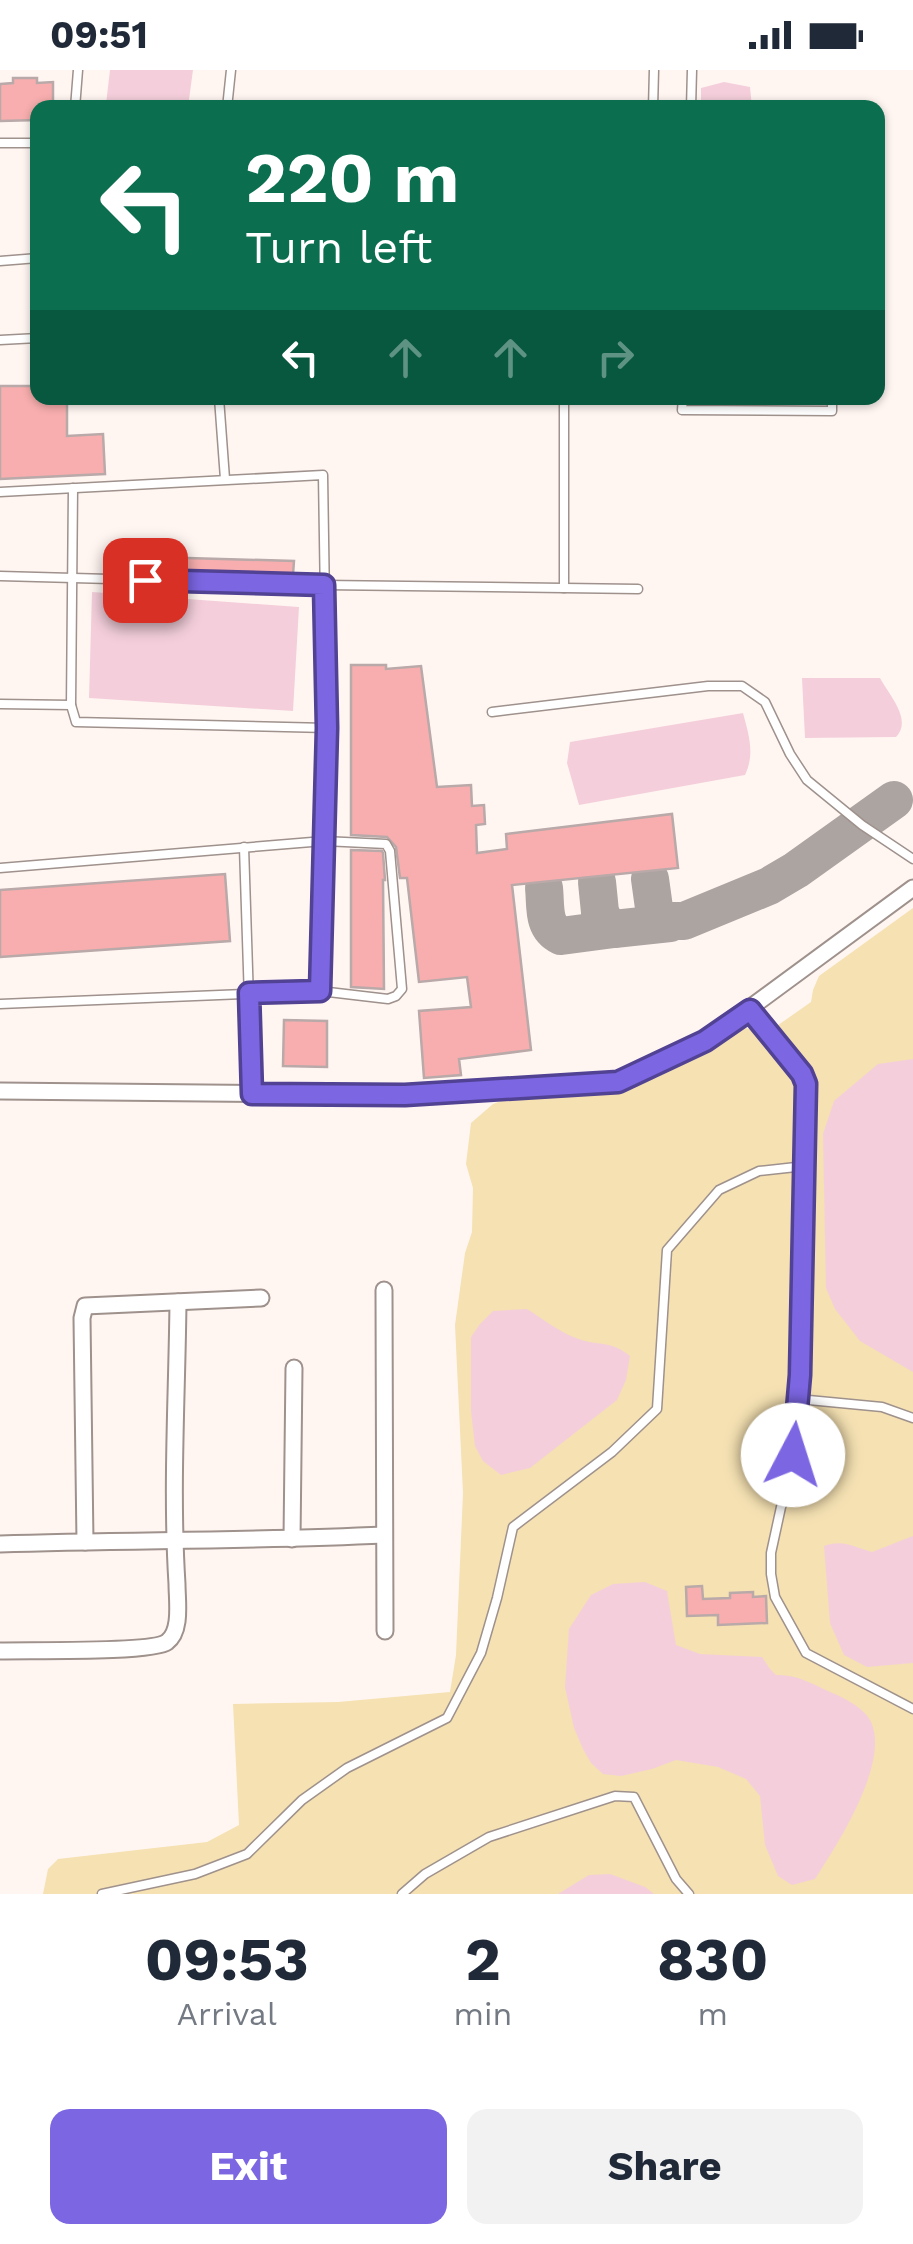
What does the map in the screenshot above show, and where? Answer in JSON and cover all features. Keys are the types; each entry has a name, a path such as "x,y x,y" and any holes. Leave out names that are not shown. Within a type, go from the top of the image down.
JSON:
{"street":[{"path":"0,1091 405,1095 618,1082 705,1041 913,888"},
{"path":"384,1290 385,1631"},
{"path":"85,1542 82,1310 85,1306 260,1298"},
{"path":"0,1651 137,1648 164,1645 171,1639 177,1620 174,1539 178,1302"},
{"path":"292,1539 294,1368"},
{"path":"0,1544 384,1535"}],"lane":[{"path":"76,100 78,70"},
{"path":"227,100 231,70"},
{"path":"652,100 654,70"},
{"path":"691,100 692,70"},
{"path":"0,142 30,143"},
{"path":"0,261 30,259"},
{"path":"0,340 30,338"},
{"path":"220,405 225,479"},
{"path":"564,405 564,588"},
{"path":"682,405 682,410 832,411 832,405"},
{"path":"0,492 323,475 327,728 320,991"},
{"path":"72,488 71,704 76,722 327,728"},
{"path":"0,576 638,589"},
{"path":"492,712 708,686 742,686 764,702 807,780 913,859"},
{"path":"0,704 71,704"},
{"path":"0,868 324,841 386,844 402,989 388,999 320,991 0,1004"},
{"path":"244,847 252,1094"},
{"path":"750,1010 805,1078 798,1399 790,1483 771,1553 775,1596 806,1653 913,1709"},
{"path":"102,1894 195,1874 247,1854 302,1800 347,1768 447,1718 481,1652 498,1598 513,1527 612,1452 657,1409 667,1250 719,1190 760,1171 805,1166"},
{"path":"798,1399 882,1406 913,1418"},
{"path":"402,1894 425,1874 489,1837 615,1796 634,1797 676,1879 688,1894"}],"shaded area":[{"path":"110,70 193,70 189,100 106,100"},
{"path":"724,82 750,87 751,100 701,100 701,88"},
{"path":"92,592 299,607 293,711 89,698"},
{"path":"802,678 880,678 901,715 901,730 896,737 805,738"},
{"path":"743,713 750,752 745,775 579,805 567,763 570,742"},
{"path":"913,908 913,1894 43,1894 48,1869 58,1859 207,1842 239,1825 233,1704 338,1702 450,1692 456,1655 463,1493 455,1325 465,1253 472,1232 473,1188 466,1164 471,1123 493,1104 506,1099 568,1095 656,1078 742,1028 764,1035 811,1002 819,976"},
{"path":"913,1059 913,1372 860,1341 835,1309 826,1288 823,1134 834,1101 878,1064"},
{"path":"527,1309 570,1335 616,1347 630,1356 617,1400 530,1468 501,1475 483,1461 475,1446 471,1337 493,1311"},
{"path":"913,1536 913,1663 867,1667 844,1655 830,1623 824,1546 842,1544 872,1552"},
{"path":"645,1582 667,1591 676,1645 700,1654 762,1657 776,1675 803,1680 840,1696 858,1707 871,1722 875,1739 867,1781 815,1879 792,1885 778,1876 765,1845 760,1796 746,1779 718,1767 676,1760 621,1776 603,1774 591,1763 574,1728 565,1687 569,1629 591,1595 613,1584"},
{"path":"610,1874 654,1894 558,1894 589,1875"}],"building":[{"path":"13,78 53,82 53,100 30,100 30,120 0,121 0,84 13,83"},
{"path":"0,386 30,386 30,405 67,405 67,436 103,434 105,474 0,479"},
{"path":"153,557 294,561 293,575 153,571"},
{"path":"351,665 386,665 386,669 421,666 437,787 471,785 472,806 484,805 485,824 476,825 477,853 507,849 506,834 672,814 678,868 512,885 531,1050 459,1059 461,1075 424,1078 419,1011 471,1007 467,977 419,982 407,878 400,878 396,847 387,837 351,835"},
{"path":"351,850 383,853 384,989 351,987"},
{"path":"225,874 230,941 0,957 0,890"},
{"path":"284,1020 327,1021 327,1067 283,1066"},
{"path":"702,1586 703,1599 730,1598 730,1593 766,1596 767,1623 718,1625 718,1615 687,1616 686,1587"}],"taxiway":[{"path":"650,879 655,915 661,921 684,921 769,886 894,800"},
{"path":"597,882 600,912 607,927 670,923"},
{"path":"544,888 548,922 561,936 614,929"}],"route":[{"path":"145,580 324,585 327,728 320,991 249,993 252,1094 405,1095 618,1082 705,1041 750,1010 805,1078 800,1375 793,1455"}]}
